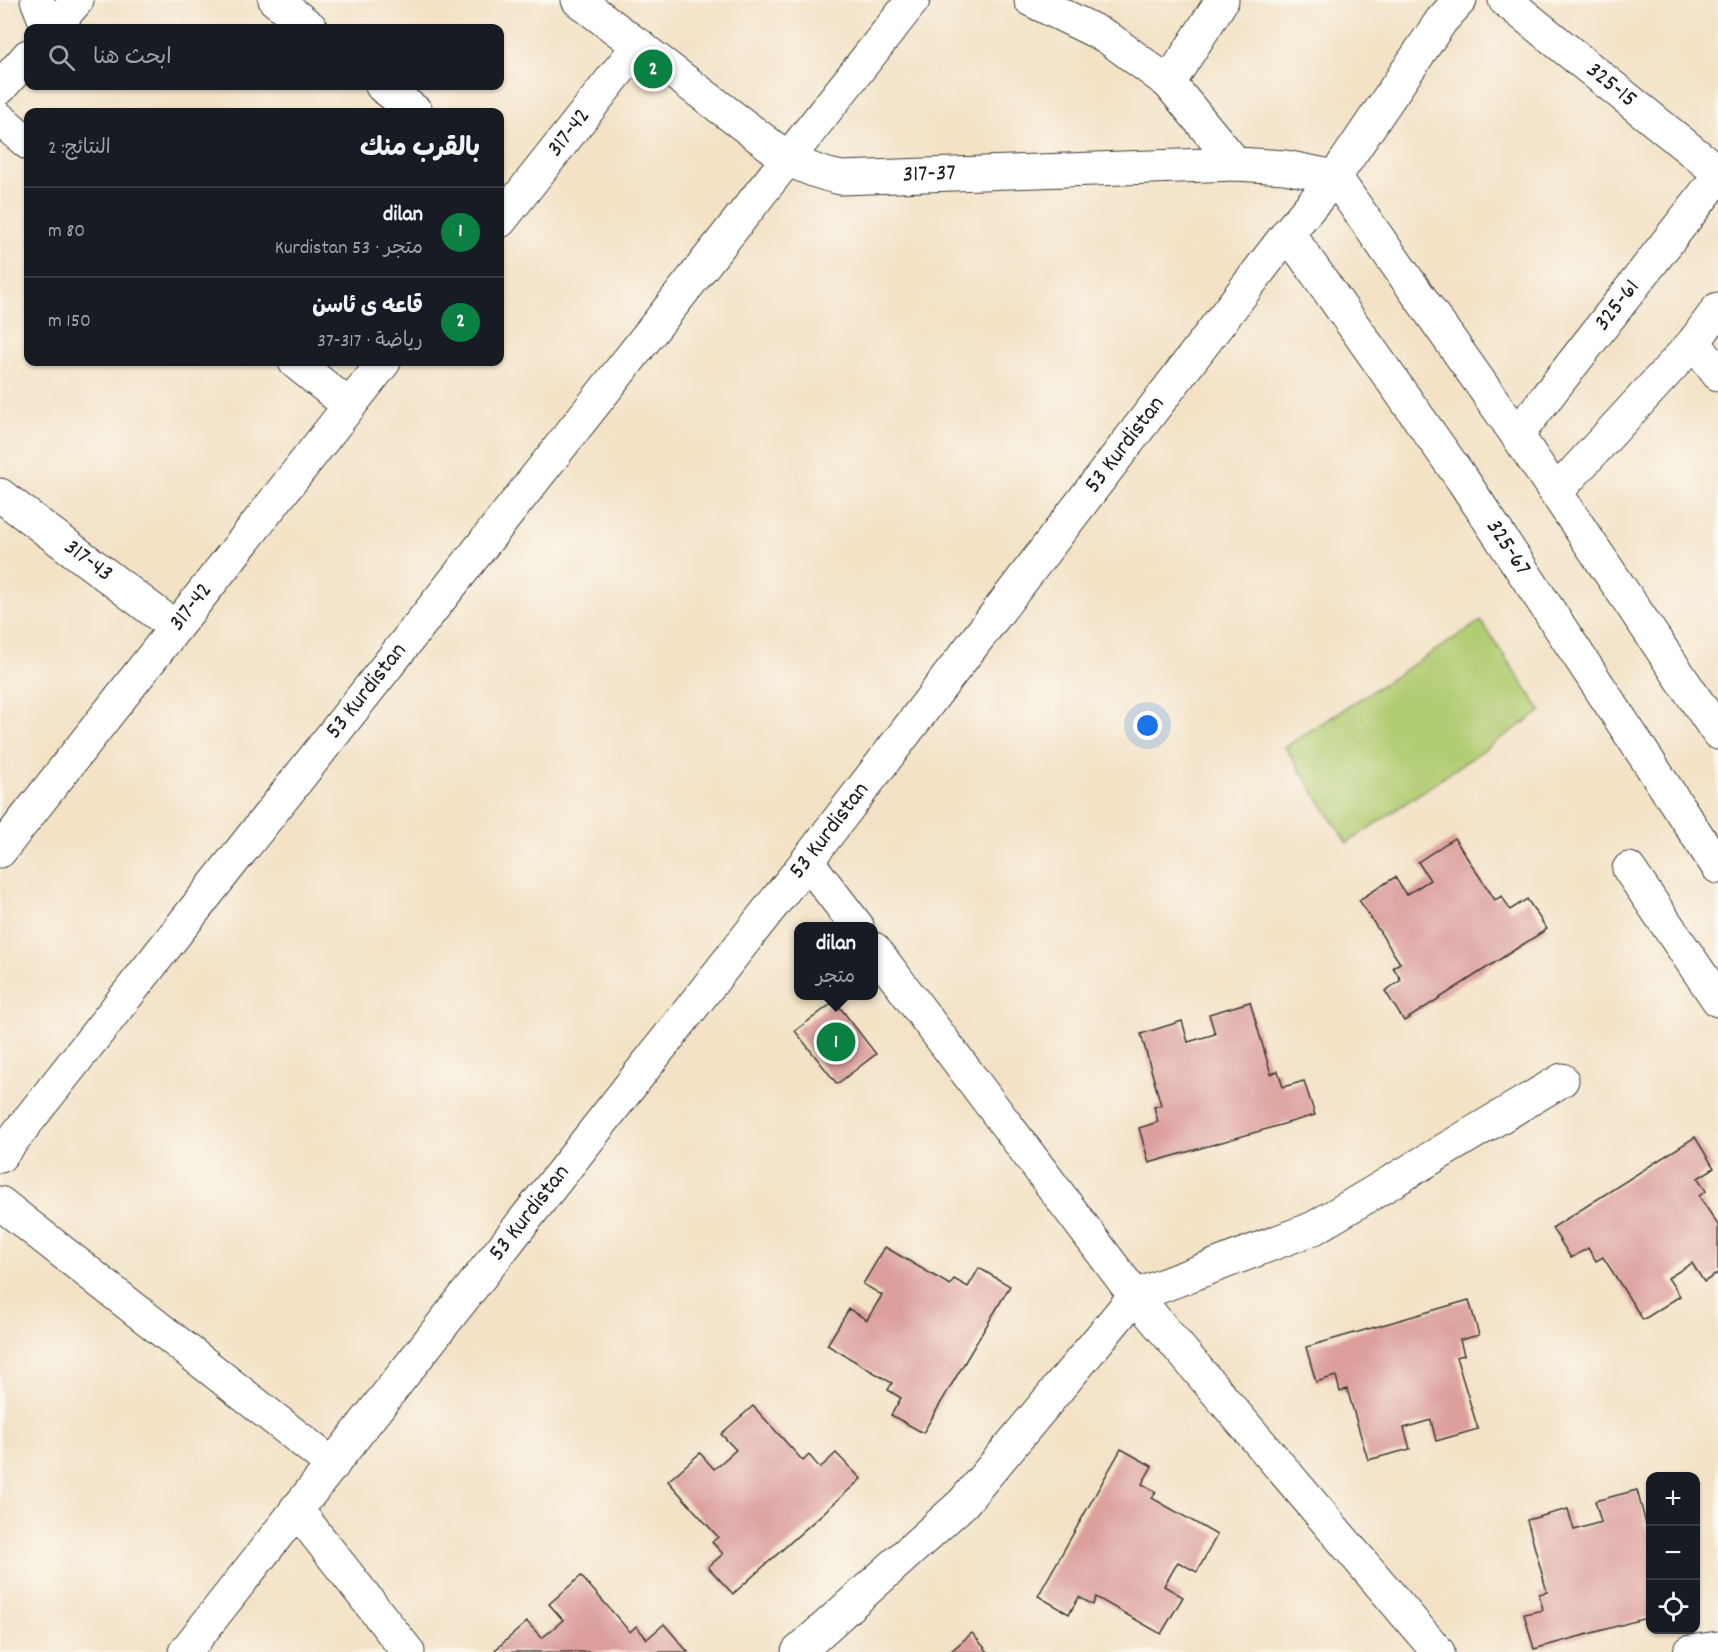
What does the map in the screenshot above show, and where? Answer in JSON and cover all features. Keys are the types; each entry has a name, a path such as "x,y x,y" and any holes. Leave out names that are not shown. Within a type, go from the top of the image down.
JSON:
{"street":[{"path":"38,0 47,24"},
{"path":"56,24 77,0"},
{"path":"275,0 306,24"},
{"name":"317-37","path":"578,0 787,158 807,169 841,178 1236,164 1285,167 1335,177"},
{"name":"53 Kurdistan","path":"0,1156 913,0"},
{"path":"1031,0 1107,37 1169,83 1236,164"},
{"path":"1169,83 1222,0"},
{"name":"53 Kurdistan","path":"185,1652 807,861 1288,233 1335,177 1442,21 1460,0"},
{"name":"325-15","path":"1505,0 1718,172"},
{"name":"317-42","path":"504,207 510,187 639,45"},
{"path":"0,88 24,61"},
{"path":"387,90 411,108"},
{"path":"0,119 24,140"},
{"path":"1335,177 1517,435 1718,733"},
{"name":"325-61","path":"1517,435 1718,177"},
{"name":"325-67","path":"1288,233 1464,482 1718,867"},
{"path":"1556,492 1694,342 1718,309"},
{"path":"1694,342 1718,374"},
{"path":"300,366 348,405"},
{"name":"317-42","path":"0,851 381,366"},
{"name":"317-43","path":"0,495 175,627"},
{"path":"807,861 853,922"},
{"path":"1629,868 1718,1000"},
{"path":"878,956 1135,1296 1438,1652"},
{"path":"798,1652 963,1503 1135,1296 1314,1228 1562,1080"},
{"path":"0,1203 333,1465"},
{"path":"296,1509 408,1652"},
{"path":"1690,1652 1718,1648"}],"green space":[{"path":"1481,621 1541,711 1347,843 1285,747"}],"building":[{"path":"1454,838 1495,900 1502,896 1510,910 1527,899 1547,929 1404,1021 1385,991 1401,980 1393,967 1400,963 1359,900 1395,877 1406,895 1430,880 1418,862"},
{"path":"835,1001 876,1054 837,1084 795,1031"},
{"path":"1250,1002 1271,1074 1278,1071 1283,1087 1304,1081 1315,1115 1149,1163 1139,1128 1158,1122 1154,1107 1161,1105 1141,1034 1182,1021 1188,1042 1215,1034 1209,1014"},
{"path":"1695,1137 1714,1168 1698,1178 1706,1191 1699,1196 1718,1225 1718,1273 1704,1282 1692,1263 1668,1278 1680,1296 1643,1320 1603,1257 1596,1261 1588,1248 1571,1258 1552,1228"},
{"path":"885,1247 950,1285 954,1279 968,1287 979,1268 1010,1286 923,1433 891,1415 901,1398 888,1390 892,1383 827,1345 849,1309 867,1320 882,1295 863,1284"},
{"path":"1469,1300 1479,1335 1460,1340 1464,1355 1456,1357 1478,1429 1436,1441 1431,1420 1404,1428 1410,1449 1368,1460 1347,1389 1340,1392 1336,1376 1316,1382 1306,1347"},
{"path":"753,1406 803,1461 809,1455 820,1468 836,1453 861,1479 733,1594 708,1567 723,1554 712,1542 718,1537 668,1481 700,1453 714,1469 736,1450 721,1434"},
{"path":"1121,1449 1152,1466 1142,1484 1156,1492 1152,1498 1217,1535 1197,1572 1178,1562 1164,1586 1183,1597 1161,1634 1096,1597 1093,1605 1079,1597 1069,1614 1038,1596"},
{"path":"1637,1490 1646,1524 1646,1618 1534,1649 1524,1614 1543,1610 1539,1594 1547,1592 1527,1520 1568,1509 1574,1530 1601,1522 1595,1501"},
{"path":"581,1576 630,1632 636,1626 647,1639 664,1624 688,1652 497,1652 495,1650 527,1622 542,1638 563,1620 549,1604"},
{"path":"972,1633 988,1652 950,1652"}],"place":[{"name":"قاعه ى ئاسن","path":"653,69"},
{"name":"dilan","path":"836,1042"}]}
